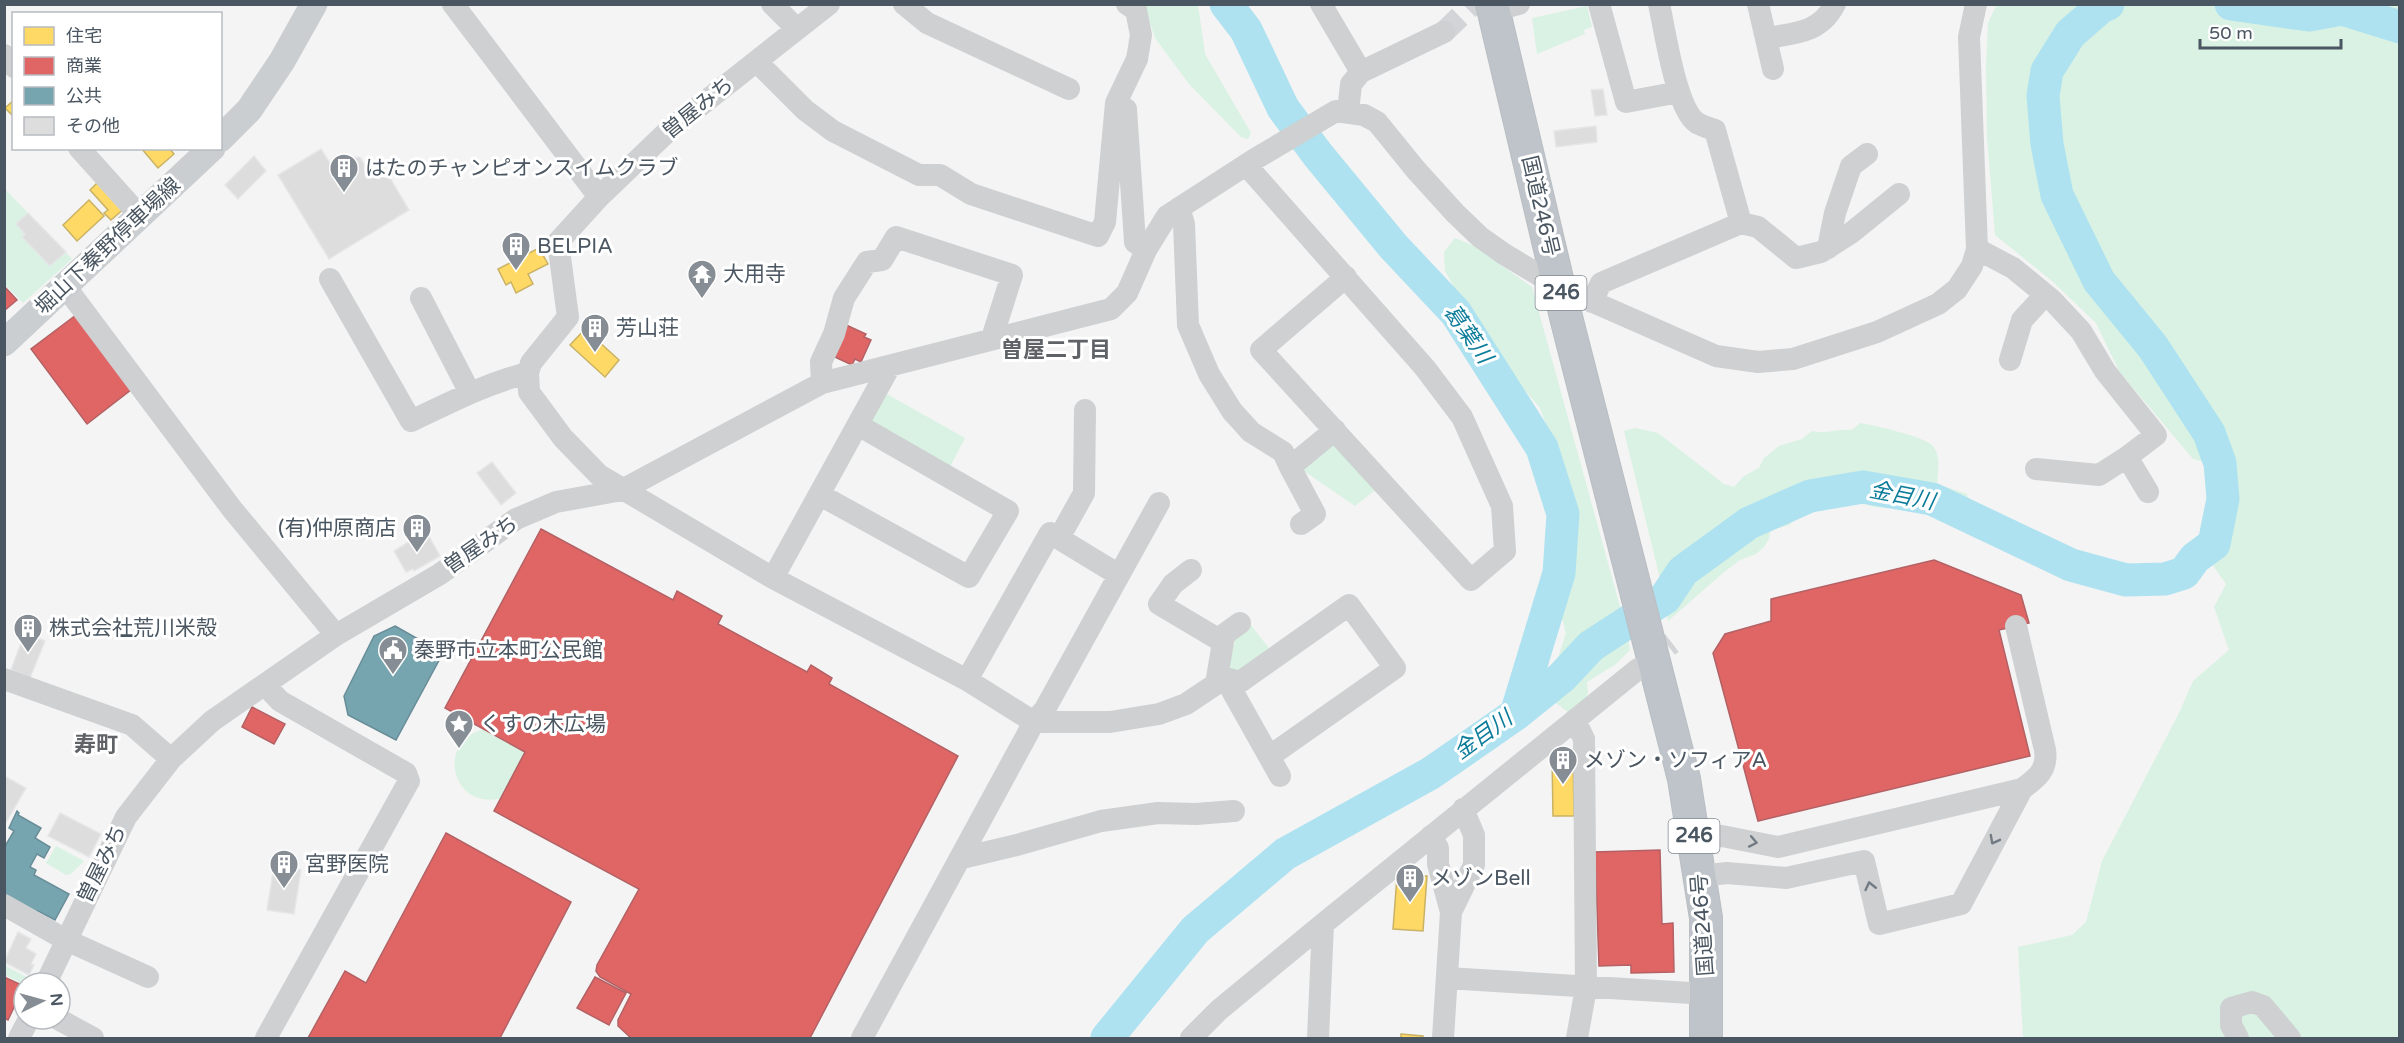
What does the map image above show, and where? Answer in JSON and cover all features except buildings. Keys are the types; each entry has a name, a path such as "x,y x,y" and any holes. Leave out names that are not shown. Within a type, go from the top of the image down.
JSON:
{"highway":[{"name":"国道246号","path":"1501,7 1559,287 1684,779 1706,918 1706,1038"}],"main road":[{"path":"222,137 249,110 282,61 314,4"},
{"name":"堀山下秦野停車場線","path":"4,343 210,150"}],"street":[{"path":"453,4 599,197"},
{"path":"772,4 797,29"},
{"name":"曽屋みち","path":"528,373 531,363 568,317 558,242 599,197 668,131 829,4"},
{"path":"904,4 927,23 1069,89"},
{"path":"757,62 805,110 833,131 919,174 939,175 971,194 1098,236 1105,222 1116,103 1137,58 1141,35 1136,10 1127,4"},
{"path":"1321,4 1361,72"},
{"path":"1599,4 1626,102 1679,92"},
{"path":"1659,4 1679,92 1687,112 1697,123 1715,130 1741,223"},
{"path":"1758,4 1773,69"},
{"path":"1767,38 1811,30 1829,15 1835,4"},
{"path":"1444,32 1361,72 1351,84 1348,112 1364,115 1377,122 1416,170 1480,237 1559,287 1716,356 1758,362 1793,359 1877,332 1938,304 1957,290 1972,266 1977,249 1969,37 1976,4"},
{"path":"1124,87 1135,242 1146,250"},
{"name":"曽屋みち","path":"52,971 126,817 171,759 212,721 336,635 440,574 516,519 556,502 622,490 764,408 822,383 1111,309 1127,293 1146,250 1167,216 1318,120 1336,111 1348,112"},
{"path":"81,150 140,216"},
{"path":"1828,248 1835,213 1851,166 1867,154"},
{"path":"1253,160 1346,277 1425,368 1461,417 1502,506 1505,551 1470,580 1261,350 1346,277"},
{"path":"1592,302 1601,283 1741,223 1758,227 1796,258 1821,252 1851,233 1899,194"},
{"path":"1179,208 1184,224 1188,325 1209,374 1232,411 1251,432 1283,452 1315,514 1301,524"},
{"path":"822,383 821,362 834,334 844,298 867,262 882,260 896,237 1012,275 992,339"},
{"path":"1977,249 2013,268 2045,295 2081,331 2105,370 2156,435 2099,475 2036,469"},
{"path":"330,279 411,421 470,393 528,373 529,392 563,438 599,475 773,578 967,680 1034,722 1110,722 1159,714 1186,704 1221,681 1240,682 1349,605 1395,668 1275,766 1221,681 1223,642 1159,604 1173,584 1191,570"},
{"path":"65,286 232,509 336,635"},
{"path":"2009,359 2022,320 2045,295"},
{"path":"421,298 470,393"},
{"path":"773,578 890,366"},
{"path":"1059,538 1084,493 1095,434 1085,410"},
{"path":"820,495 969,577 1008,511 858,425"},
{"path":"1290,467 1335,430"},
{"path":"2127,457 2148,492"},
{"path":"862,1038 1034,722 1045,709 1159,503"},
{"path":"967,680 1050,533 1119,575"},
{"path":"1218,639 1240,623"},
{"path":"1700,876 1727,873 1776,878 1797,876 1864,861 1879,924 1961,904 2022,789 2041,774 2045,766 2046,755 2016,626"},
{"path":"1191,1038 1219,1010 1323,924 1638,669"},
{"path":"4,679 132,725 171,759"},
{"path":"265,685 280,701 406,773 409,781 266,1038"},
{"path":"1575,720 1584,739 1586,988 1577,1038"},
{"path":"1695,839 1722,836 1778,847 2022,789"},
{"path":"1451,912 1474,866 1474,835 1463,809"},
{"path":"962,858 1017,846 1101,821 1158,813 1196,814 1234,811"},
{"path":"1431,836 1438,848 1438,864 1451,912 1443,1038"},
{"path":"1790,844 1797,876"},
{"path":"4,905 66,940 148,976"},
{"path":"1318,1038 1323,924"},
{"path":"1447,978 1707,994"},
{"path":"2238,1038 2231,1025 2231,1008 2252,1002 2263,1006 2290,1038"},
{"path":"72,1027 93,1038"}],"green space":[{"path":"1997,4 2399,5 2399,1038 2023,1038 2018,947 2072,935 2086,922 2102,861 2179,713 2193,681 2229,650 2214,607 2226,584 2198,544 2210,516 2209,463 2193,459 2119,371 2096,323 2052,281 1995,235 1987,137 1986,66 1988,23"},
{"path":"1144,5 1198,5 1205,54 1251,133 1248,139 1241,137 1189,84 1155,38"},
{"path":"1587,6 1592,27 1584,30 1585,34 1537,54 1532,18"},
{"path":"4,188 72,259 23,303 5,285"},
{"path":"1455,238 1474,246 1532,287 1627,632 1630,650 1616,664 1587,682 1588,693 1581,709 1568,712 1553,701 1549,685 1566,633 1562,618 1575,551 1571,505 1540,408 1497,358 1445,271 1444,252"},
{"path":"885,393 965,438 949,469 873,427 871,418"},
{"path":"1860,423 1910,435 1933,446 1938,459 1937,484 1967,494 1972,514 1870,506 1855,499 1801,515 1789,525 1770,530 1769,539 1764,547 1756,554 1740,560 1723,573 1668,621 1624,431 1635,428 1658,433 1724,484 1734,487 1744,476 1759,468 1764,458 1779,446 1802,439 1812,431 1852,430"},
{"path":"1329,443 1338,443 1378,488 1355,506 1301,469"},
{"path":"1250,624 1272,652 1240,674 1232,673 1225,663 1235,643 1231,639"},
{"path":"490,728 521,746 526,758 506,797 487,800 472,795 461,785 456,773 455,759 460,745 472,734"},
{"path":"56,846 84,861 71,874 66,875 46,863"},
{"path":"4,965 15,971 12,971 12,979 5,975"}],"waterway":[{"name":"葛葉川","path":"1226,4 1246,30 1283,108 1318,155 1393,246 1456,313 1542,448 1563,514 1559,573 1516,714"},
{"name":"金目川","path":"1107,1038 1195,930 1285,854 1431,773 1516,714 1562,677 1591,646 1665,598 1683,571 1749,523 1810,496 1863,487 1932,499 2071,565 2126,580 2165,579 2184,573 2195,558 2214,544 2223,499 2220,463 2209,433 2153,347 2099,281 2057,195 2047,144 2043,96 2047,71 2070,34 2101,7 2108,4"},
{"name":"金目川","path":"2231,4 2309,15 2342,9 2400,27"}],"tunnel":[{"path":"1444,32 1473,4"},
{"path":"1642,666 1672,643"}],"place":[{"name":"はたのチャンピオンスイムクラブ","path":"344,194"},
{"name":"BELPIA","path":"516,272"},
{"name":"大用寺","path":"702,300"},
{"name":"芳山荘","path":"595,354"},
{"name":"(有)仲原商店","path":"417,554"},
{"name":"株式会社荒川米殻","path":"28,654"},
{"name":"秦野市立本町公民館","path":"393,676"},
{"name":"くすの木広場","path":"459,750"},
{"name":"メゾン・ソフィアA","path":"1563,786"},
{"name":"宮野医院","path":"284,890"},
{"name":"メゾンBell","path":"1410,904"}],"district":[{"name":"曽屋二丁目","path":"1056,350"},
{"name":"寿町","path":"96,745"}]}
